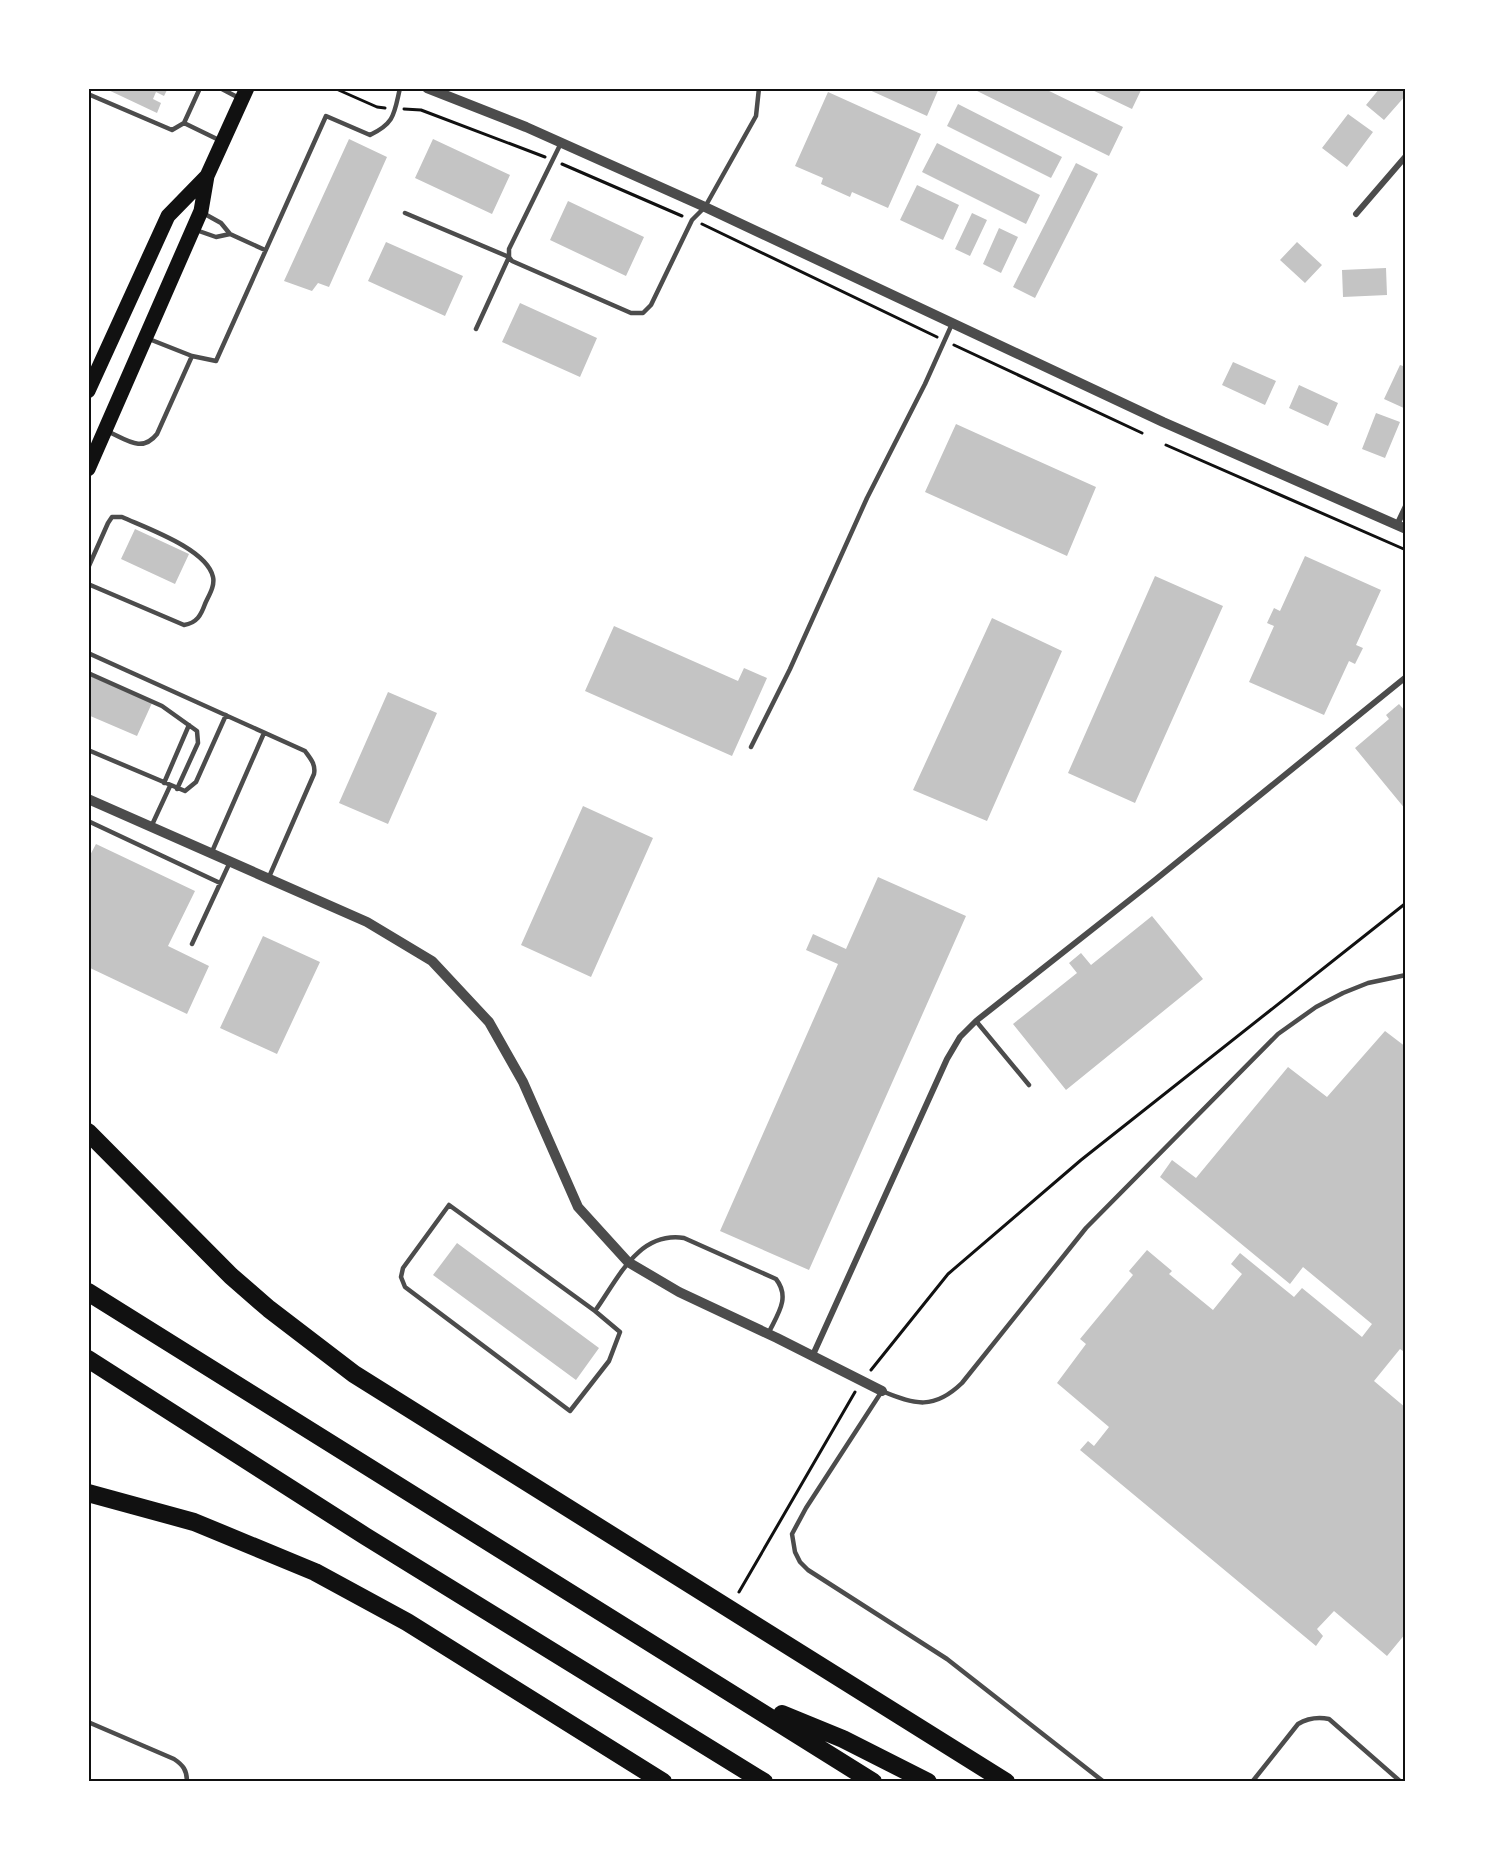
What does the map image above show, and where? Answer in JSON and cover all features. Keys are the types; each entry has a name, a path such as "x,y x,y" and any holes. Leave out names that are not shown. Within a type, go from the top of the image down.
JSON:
{"highway":[{"path":"88,1132 231,1276 268,1309 354,1374 1006,1782"},
{"path":"88,1292 873,1782"},
{"path":"88,1359 356,1530 764,1782"},
{"path":"88,1493 194,1522 315,1572 416,1627 663,1782"},
{"path":"733,1693 843,1739 928,1782"}],"main road":[{"path":"88,470 201,211 207,176 245,94"},
{"path":"88,391 168,216 207,176"}],"street":[{"path":"427,88 561,142 705,207 1162,422 1401,527 1406,506"},
{"path":"1356,214 1406,156"},
{"path":"812,1357 947,1059 960,1037 976,1021 1164,873 1406,677"},
{"path":"89,800 367,922 432,961 489,1022 523,1082 578,1207 628,1262 679,1292 882,1391"}],"lane":[{"path":"88,94 172,130 184,123 200,88"},
{"path":"220,88 245,94"},
{"path":"146,338 192,356 216,361 326,116 370,135 388,126 394,114 400,88"},
{"path":"405,213 631,313 643,313 651,305 692,220 705,207 756,116 759,88"},
{"path":"184,123 223,142"},
{"path":"476,328 508,257 509,249 561,142"},
{"path":"201,211 221,223 230,234 265,250"},
{"path":"193,229 216,237 230,234"},
{"path":"751,747 790,669 867,498 925,384 952,324"},
{"path":"106,431 138,444 151,442 157,434 192,356"},
{"path":"88,568 108,523 112,517 122,517 181,545 203,559 213,576 212,588 200,617 192,624 184,625 88,584"},
{"path":"88,653 304,751 315,768 268,879"},
{"path":"88,673 162,706 198,731 198,743 177,789"},
{"path":"88,750 185,791 196,782 226,715"},
{"path":"164,783 189,725"},
{"path":"211,854 264,733"},
{"path":"151,827 170,786"},
{"path":"88,821 220,883"},
{"path":"192,945 230,862"},
{"path":"1104,1782 963,1670 808,1570 800,1562 792,1542 792,1534 797,1522 882,1391 911,1403 922,1404 933,1402 952,1392 962,1383 1086,1228 1278,1034 1316,1007 1343,993 1406,975"},
{"path":"976,1021 1029,1085"},
{"path":"449,1204 595,1311 620,1332 609,1361 570,1411 405,1287 401,1277 403,1268 449,1204"},
{"path":"595,1311 628,1262 649,1242 673,1236 684,1238 765,1272 776,1279 782,1287 784,1297 768,1334"},
{"path":"1252,1782 1298,1724 1314,1718 1329,1719 1401,1782"},
{"path":"88,1722 174,1759 187,1773 187,1782"}],"path":[{"path":"334,88 377,107"},
{"path":"408,110 421,110 552,160 722,232 920,329"},
{"path":"959,347 1142,434"},
{"path":"1167,445 1406,550"},
{"path":"870,1371 948,1274 1081,1160 1406,903"},
{"path":"739,1592 852,1396"}],"building":[{"path":"104,88 130,88 135,91 136,88 168,88 164,96 156,92 153,99 161,103 157,113"},
{"path":"865,88 939,88 927,116"},
{"path":"971,88 1043,88 1123,127 1109,156"},
{"path":"1088,88 1142,88 1132,109"},
{"path":"1380,88 1406,88 1406,95 1384,120 1366,105"},
{"path":"828,92 921,134 888,208 852,192 850,197 821,184 823,178 795,166"},
{"path":"958,104 1062,157 1051,178 947,126"},
{"path":"1348,114 1373,132 1347,167 1322,148"},
{"path":"349,139 387,157 329,287 318,283 312,291 284,281"},
{"path":"433,139 510,175 492,214 415,178"},
{"path":"937,143 1040,195 1026,224 922,172"},
{"path":"1076,163 1098,174 1035,298 1013,287"},
{"path":"917,185 959,205 943,240 900,220"},
{"path":"568,201 644,237 626,276 550,240"},
{"path":"972,213 987,220 970,256 955,249"},
{"path":"999,228 1018,237 1001,273 983,264"},
{"path":"386,242 463,276 445,316 368,281"},
{"path":"1297,242 1322,265 1305,283 1280,260"},
{"path":"1386,268 1387,295 1343,297 1342,270"},
{"path":"520,303 597,338 580,377 502,342"},
{"path":"1233,362 1276,381 1265,405 1222,385"},
{"path":"1400,365 1406,367 1406,409 1384,399"},
{"path":"1299,385 1338,403 1328,426 1289,408"},
{"path":"1376,413 1400,422 1385,458 1362,449"},
{"path":"956,424 1096,487 1067,556 925,492"},
{"path":"135,529 189,554 175,584 121,559"},
{"path":"1305,556 1381,590 1356,645 1363,648 1355,664 1349,661 1324,715 1249,682 1274,626 1267,623 1274,608 1280,611"},
{"path":"1155,576 1223,606 1135,803 1068,773"},
{"path":"992,618 1062,651 987,821 913,790"},
{"path":"614,626 738,681 744,668 767,678 732,756 585,691"},
{"path":"88,675 152,703 137,736 88,715"},
{"path":"388,692 437,713 388,824 339,803"},
{"path":"1399,704 1406,712 1406,810 1355,748 1389,719 1386,715"},
{"path":"583,806 653,838 591,977 521,945"},
{"path":"96,844 195,891 168,946 209,966 187,1014 88,967 88,859"},
{"path":"878,877 966,916 809,1270 720,1231 838,964 806,950 813,934 846,949"},
{"path":"1152,916 1203,979 1066,1090 1013,1024 1077,973 1069,963 1081,953 1091,965"},
{"path":"263,936 320,962 277,1054 220,1028"},
{"path":"1385,1031 1406,1047 1406,1353 1400,1349 1374,1381 1406,1408 1406,1633 1387,1656 1334,1611 1317,1629 1323,1636 1316,1646 1080,1450 1088,1441 1094,1446 1109,1427 1057,1383 1086,1344 1080,1339 1133,1275 1129,1271 1147,1250 1172,1271 1169,1274 1213,1310 1242,1274 1231,1264 1240,1253 1294,1297 1302,1288 1362,1337 1372,1324 1303,1267 1290,1284 1160,1177 1172,1160 1196,1178 1288,1067 1327,1097"},
{"path":"457,1243 599,1348 576,1380 433,1275"}]}
